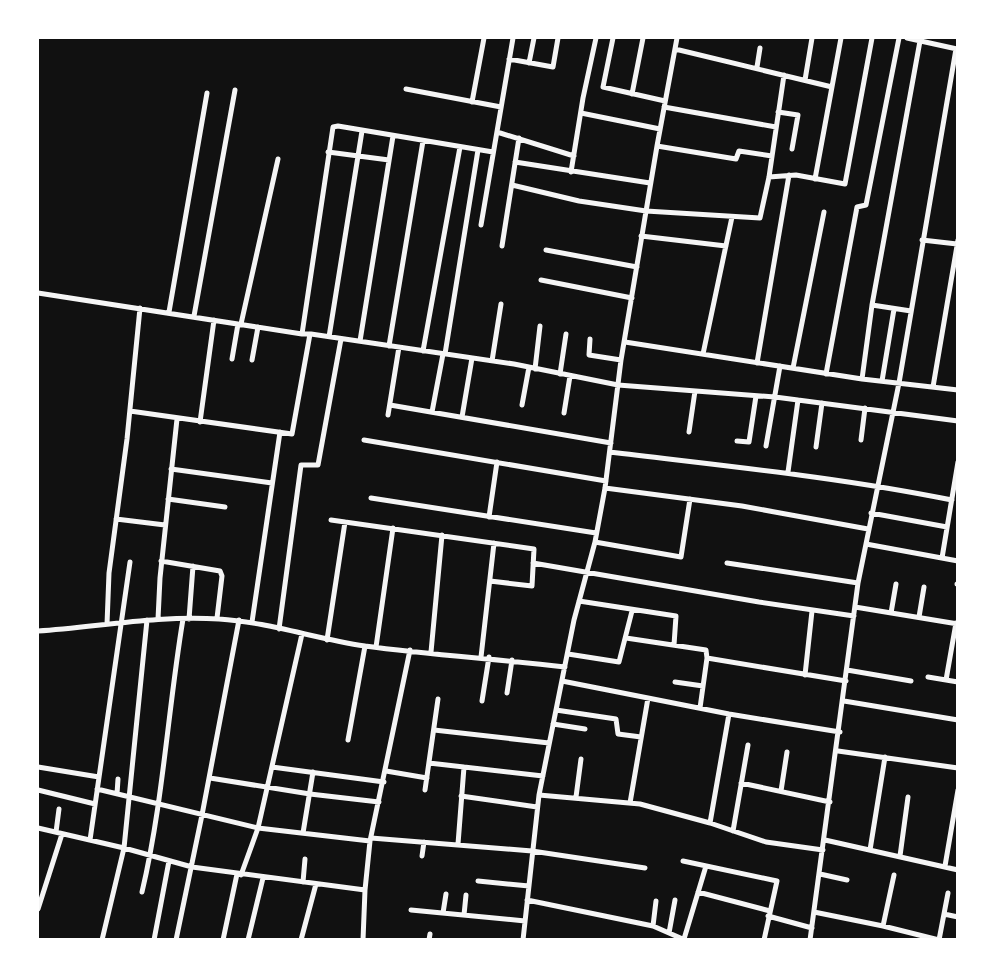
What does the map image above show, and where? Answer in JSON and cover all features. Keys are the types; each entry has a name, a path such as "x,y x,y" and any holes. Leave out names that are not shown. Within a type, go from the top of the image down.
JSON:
{"street":[{"path":"472,102 484,38"},
{"path":"481,225 513,38"},
{"path":"529,62 534,38"},
{"path":"509,59 553,66 558,38"},
{"path":"571,172 596,38"},
{"path":"613,38 603,85 606,89 632,94 664,104 776,127"},
{"path":"632,94 643,38"},
{"path":"523,940 542,776 605,488 624,342 656,146 677,38"},
{"path":"805,80 812,38"},
{"path":"815,179 841,38"},
{"path":"769,177 789,175 844,184 872,38"},
{"path":"826,374 856,207 866,205 899,38"},
{"path":"810,940 838,751 858,583 899,383 922,240 957,49 907,38"},
{"path":"862,379 872,305 920,40"},
{"path":"756,67 760,48"},
{"path":"675,49 756,67 832,87"},
{"path":"512,186 579,201 646,212 761,218 784,75"},
{"path":"406,89 501,107"},
{"path":"194,316 236,90"},
{"path":"169,312 207,93"},
{"path":"778,112 798,116 792,149"},
{"path":"581,113 660,129"},
{"path":"302,334 333,128 338,126 493,152"},
{"path":"329,337 362,130"},
{"path":"497,132 574,156"},
{"path":"360,341 393,136"},
{"path":"502,246 518,138"},
{"path":"389,346 423,141"},
{"path":"656,146 736,159 739,151 772,156"},
{"path":"423,351 460,147"},
{"path":"432,412 444,354 478,150"},
{"path":"328,152 389,160"},
{"path":"232,359 278,159"},
{"path":"515,162 650,183"},
{"path":"757,362 789,175"},
{"path":"793,368 824,212"},
{"path":"703,354 732,217"},
{"path":"642,236 726,246"},
{"path":"922,240 957,242 933,387"},
{"path":"546,250 637,267"},
{"path":"540,280 632,298"},
{"path":"38,293 492,361 618,385 775,397 958,421"},
{"path":"492,361 501,304"},
{"path":"872,305 911,311"},
{"path":"107,624 109,573 130,411 140,308"},
{"path":"882,381 894,308"},
{"path":"200,422 214,320"},
{"path":"252,360 258,326"},
{"path":"522,405 532,368 540,326"},
{"path":"130,411 292,435 310,334"},
{"path":"560,374 566,334"},
{"path":"279,629 301,465 318,465 342,339"},
{"path":"590,339 589,355 622,360"},
{"path":"624,342 826,374 958,390"},
{"path":"388,415 399,347"},
{"path":"462,417 472,358"},
{"path":"766,446 780,366"},
{"path":"564,413 570,376"},
{"path":"689,432 695,391"},
{"path":"737,440 749,442 756,396"},
{"path":"788,472 798,400"},
{"path":"816,447 822,403"},
{"path":"390,405 611,443"},
{"path":"861,440 865,408"},
{"path":"158,619 161,561 177,419"},
{"path":"252,622 280,432"},
{"path":"364,440 606,481"},
{"path":"610,452 788,472 877,485 952,500"},
{"path":"489,517 497,462"},
{"path":"942,558 958,462"},
{"path":"171,469 272,483"},
{"path":"605,488 690,499 868,529"},
{"path":"371,498 596,533"},
{"path":"168,499 225,507"},
{"path":"594,542 680,557 683,554 690,499"},
{"path":"871,513 947,527"},
{"path":"116,518 165,525"},
{"path":"331,520 534,549 532,586 490,581"},
{"path":"327,640 345,522"},
{"path":"376,647 393,528"},
{"path":"431,652 442,535"},
{"path":"481,657 494,543"},
{"path":"866,544 958,561"},
{"path":"161,561 220,571 222,576 217,618"},
{"path":"90,840 130,562"},
{"path":"533,563 812,611 854,616"},
{"path":"727,563 858,583"},
{"path":"142,892 150,856 171,692 186,619 193,566"},
{"path":"891,613 896,584"},
{"path":"919,617 924,587"},
{"path":"579,601 676,616 678,619 674,645"},
{"path":"855,607 957,624 946,680"},
{"path":"568,654 618,662 621,659 632,610"},
{"path":"805,675 812,611"},
{"path":"38,631 158,619 217,618 252,622 327,640 365,646 489,657 565,667"},
{"path":"102,940 124,848 131,797 147,620"},
{"path":"176,940 210,778 239,620"},
{"path":"223,940 239,874 258,828 302,634"},
{"path":"626,638 706,650 707,658 700,708"},
{"path":"348,740 365,646"},
{"path":"363,940 365,890 371,839 410,650"},
{"path":"482,701 489,657"},
{"path":"707,658 846,681"},
{"path":"507,693 512,660"},
{"path":"848,670 911,681"},
{"path":"928,677 958,682"},
{"path":"562,681 729,714 840,732"},
{"path":"675,682 703,686"},
{"path":"630,803 648,698"},
{"path":"425,790 438,699"},
{"path":"844,701 958,720"},
{"path":"556,710 616,719 618,734 641,737"},
{"path":"710,823 729,714"},
{"path":"553,724 586,729"},
{"path":"434,730 549,742"},
{"path":"733,831 748,745"},
{"path":"838,751 958,768"},
{"path":"781,791 787,752"},
{"path":"870,850 885,758"},
{"path":"576,797 581,759"},
{"path":"429,763 542,776"},
{"path":"38,767 99,777"},
{"path":"272,767 384,782"},
{"path":"458,844 464,767"},
{"path":"386,771 427,778"},
{"path":"303,832 313,772"},
{"path":"117,794 118,778"},
{"path":"210,778 310,794 379,802"},
{"path":"741,783 830,802"},
{"path":"97,789 258,828 371,839 458,844 645,868"},
{"path":"38,790 95,804"},
{"path":"945,866 955,823 957,790"},
{"path":"461,796 537,807"},
{"path":"539,796 576,797 630,803 710,823 766,842 823,850"},
{"path":"900,856 908,797"},
{"path":"38,909 59,833 59,809"},
{"path":"38,828 124,848 192,867 263,878 365,890"},
{"path":"825,840 958,870"},
{"path":"422,856 424,842"},
{"path":"303,882 305,859"},
{"path":"154,940 169,861"},
{"path":"683,861 777,881 764,940"},
{"path":"527,900 653,926 685,939 706,866"},
{"path":"820,874 847,880"},
{"path":"883,926 894,875"},
{"path":"248,940 263,878"},
{"path":"478,881 529,886"},
{"path":"301,940 316,884"},
{"path":"698,892 812,928"},
{"path":"814,912 939,940 948,893"},
{"path":"443,913 446,894"},
{"path":"464,915 466,895"},
{"path":"670,932 675,900"},
{"path":"653,926 656,901"},
{"path":"411,910 525,921"},
{"path":"944,914 958,917"}]}
